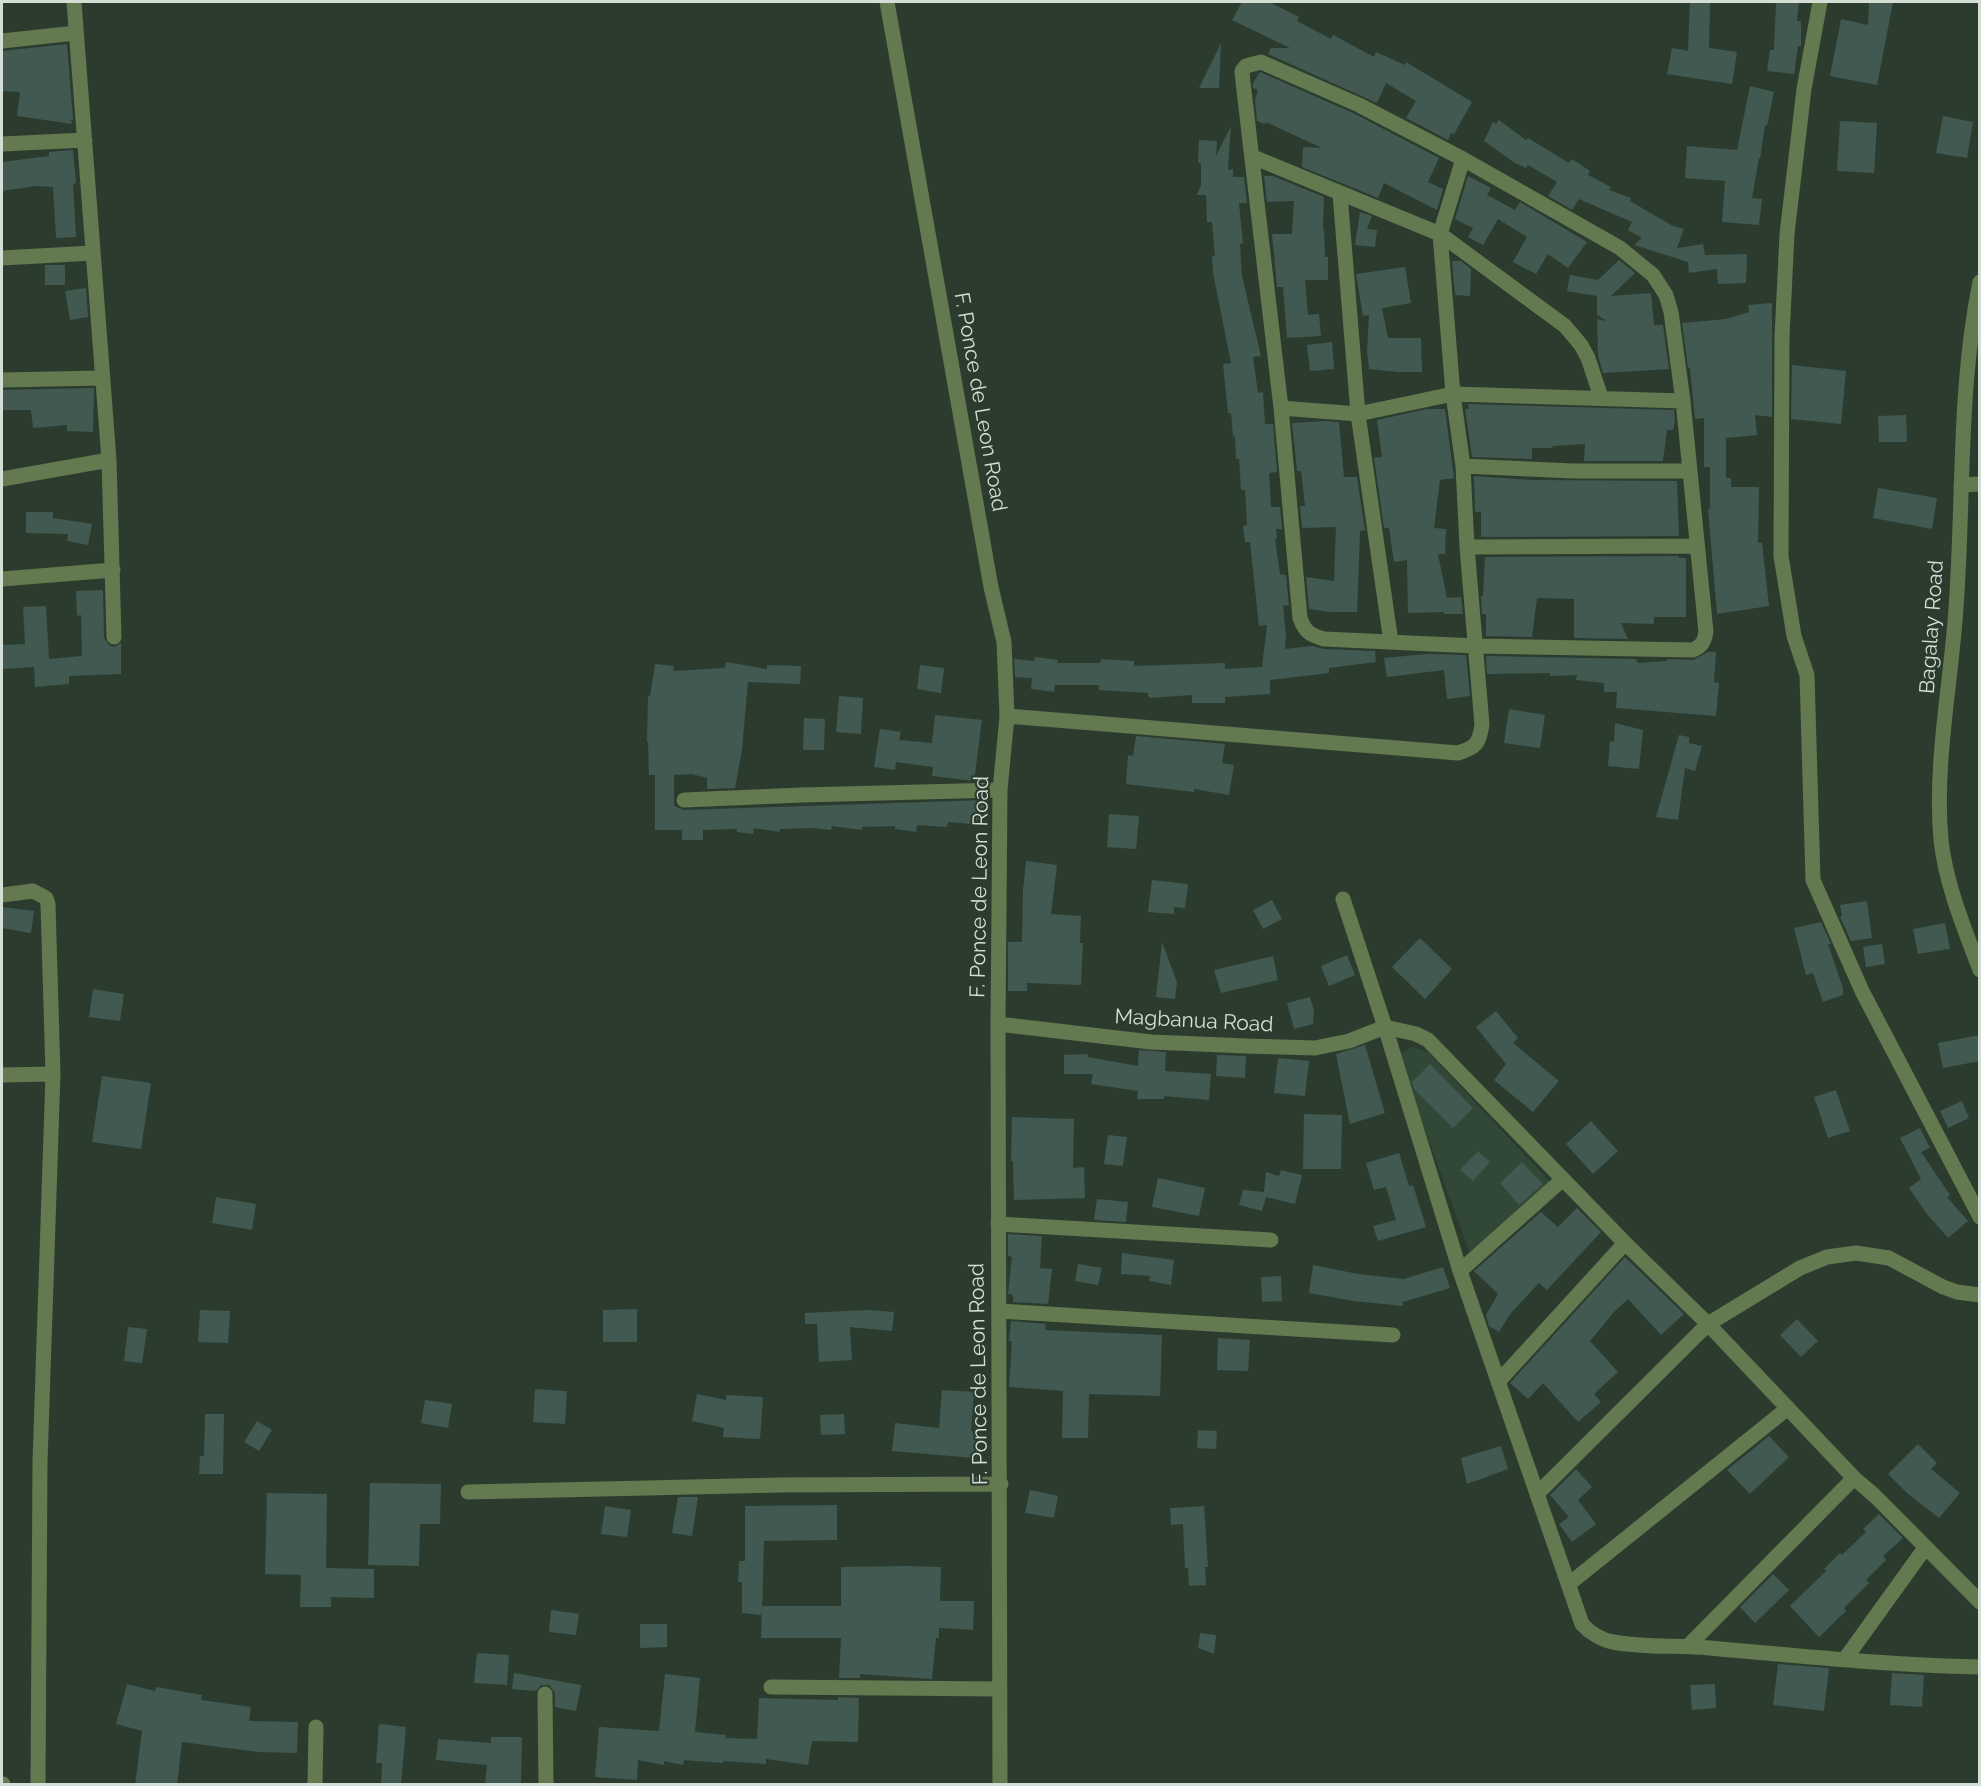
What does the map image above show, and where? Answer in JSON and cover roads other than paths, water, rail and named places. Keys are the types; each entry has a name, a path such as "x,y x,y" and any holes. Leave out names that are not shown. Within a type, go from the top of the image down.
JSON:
{"street":[{"path":"74,2 109,460 114,638"},
{"name":"F. Ponce de Leon Road","path":"887,2 992,587 1004,642 1007,716 1000,790 998,1024 1000,1785"},
{"path":"1820,2 1804,89 1787,234 1782,348 1781,556 1794,636 1807,675 1814,880 1862,991 1980,1217"},
{"path":"2,41 76,33"},
{"path":"1261,62 1359,105 1463,159 1620,248 1653,275 1666,295 1671,312 1683,401 1706,632 1700,646 1693,650 1476,646 1324,639 1312,636 1304,630 1300,618 1281,408 1242,71 1252,63 1261,62"},
{"path":"2,144 85,140"},
{"path":"1252,157 1440,234 1564,326 1581,345 1588,358 1601,398"},
{"path":"1007,716 1458,753 1471,749 1479,741 1482,725 1467,547 1463,466 1453,394 1440,234 1463,159"},
{"path":"1340,194 1358,414 1391,642"},
{"path":"2,258 93,253"},
{"name":"Bagalay Road","path":"1980,282 1966,374 1956,608 1939,795 1941,841 1950,886 1980,970"},
{"path":"2,380 102,378"},
{"path":"1281,408 1358,414 1453,394 1683,401"},
{"path":"2,479 109,460"},
{"path":"1463,466 1572,471 1689,471"},
{"path":"1961,485 1980,484"},
{"path":"1467,547 1696,546"},
{"path":"2,579 113,570"},
{"path":"684,800 1000,790"},
{"path":"2,895 33,891 46,898 48,904 53,1074 40,1462 38,1785"},
{"path":"1343,899 1460,1271 1582,1624 1596,1635 1611,1642 1630,1645 1688,1646 1980,1667"},
{"name":"Magbanua Road","path":"998,1024 1151,1042 1315,1048 1348,1041 1385,1027"},
{"path":"1385,1027 1416,1034 1434,1045 1625,1243 1708,1324 1854,1478 1980,1602"},
{"path":"2,1074 53,1074"},
{"path":"1460,1271 1563,1179"},
{"path":"998,1224 1271,1240"},
{"path":"1498,1382 1625,1243"},
{"path":"1537,1494 1708,1324 1800,1268 1827,1257 1856,1253 1889,1258 1943,1287 1964,1294 1980,1295"},
{"path":"999,1311 1393,1335"},
{"path":"1569,1584 1788,1408"},
{"path":"1688,1646 1854,1478"},
{"path":"468,1492 769,1485 1001,1484"},
{"path":"1845,1659 1925,1548"},
{"path":"771,1687 1000,1689"},
{"path":"544,1694 546,1785"},
{"path":"315,1785 316,1727"}]}
